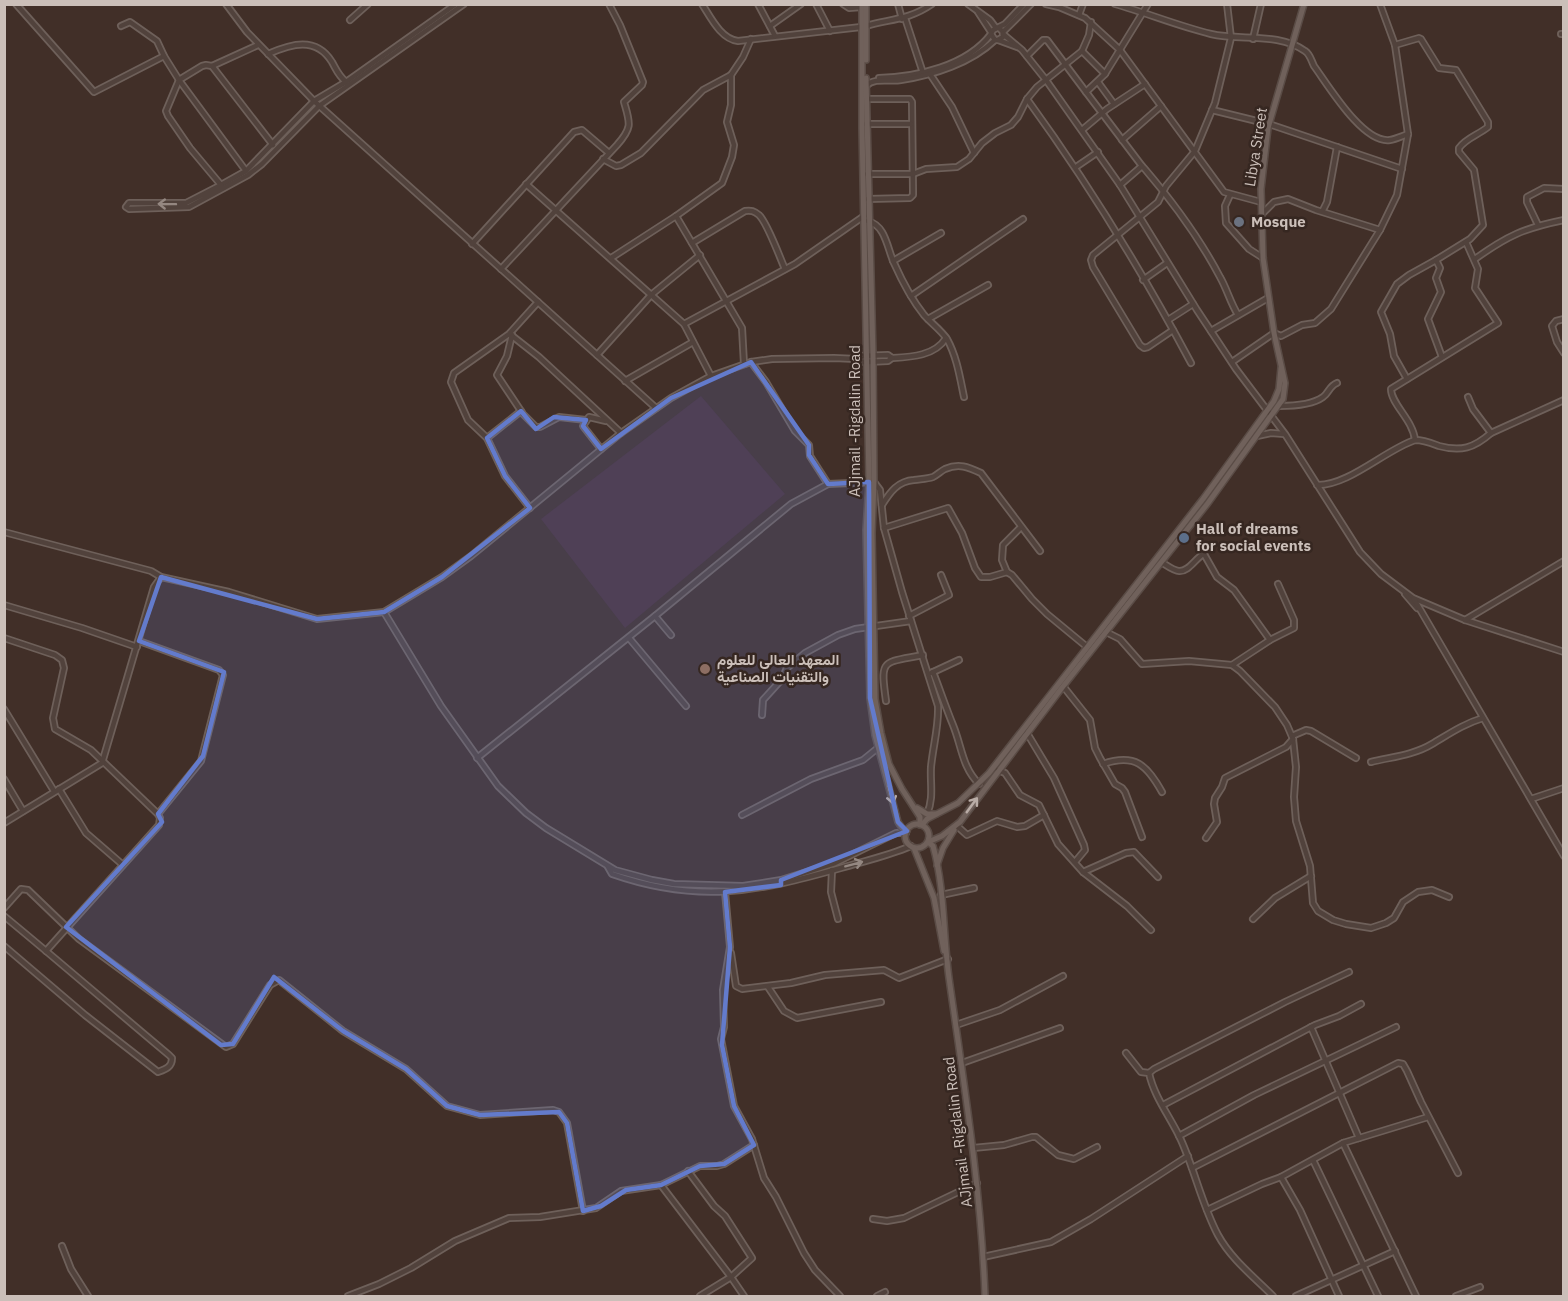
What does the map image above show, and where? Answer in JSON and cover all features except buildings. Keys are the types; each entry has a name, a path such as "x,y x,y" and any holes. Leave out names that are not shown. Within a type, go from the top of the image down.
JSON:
{"main road":[{"name":"Libya Street","path":"1281,367 1263,258 1261,189 1269,124 1304,4"},
{"name":"AJjmail -Rigdalin Road","path":"864,5 864,216 870,359"},
{"name":"AJjmail -Rigdalin Road","path":"864,79 867,99 871,482 866,530 875,699 880,733 889,764 920,817 921,825"},
{"path":"937,866 945,843 991,775 1087,647 1269,413 1279,406 1285,391 1281,367"},
{"path":"947,961 934,898 912,847 906,841 906,832 912,826 921,825 927,819 941,814 958,803 998,770 1257,436 1277,396 1281,367"},
{"name":"AJjmail -Rigdalin Road","path":"871,628 870,698 879,747 899,824 906,832"},
{"path":"911,803 927,814 941,814"},
{"path":"912,847 921,848 958,824"},
{"path":"921,825 928,832 928,842 934,848 947,961"},
{"name":"AJjmail -Rigdalin Road","path":"947,961 977,1183 985,1296"}],"street":[{"path":"226,4 258,45 319,106 656,408"},
{"path":"350,20 368,4"},
{"path":"456,4 346,82 314,101 246,171 186,203 129,203 126,207 129,209 180,209 197,204 255,170 319,106 464,4"},
{"path":"501,269 629,130 630,123 624,102 644,82 621,25 609,4"},
{"path":"702,4 722,33 730,40 830,31 904,19 921,12 932,4"},
{"path":"758,4 775,36"},
{"path":"770,26 801,4"},
{"path":"816,4 830,31"},
{"path":"843,4 849,8 864,5"},
{"path":"898,4 923,73"},
{"path":"968,4 1022,50 1098,152 1193,304 1285,435 1360,552 1381,574 1413,598 1465,620 1563,652"},
{"path":"1014,4 1019,9"},
{"path":"1000,31 1024,4"},
{"path":"864,79 923,73 952,62 976,49 991,33 1000,31 1031,4"},
{"path":"1046,4 1059,7 1091,22 1120,50 1224,191 1230,195 1261,202"},
{"path":"1079,15 1083,4"},
{"path":"1114,4 1210,34 1292,44 1309,54 1313,64 1339,101 1356,121 1374,136 1389,141 1408,134"},
{"path":"1086,92 1105,74 1148,4"},
{"path":"1173,330 1148,347 1144,348 1140,345 1091,260 1093,255 1117,234 1158,202 1163,190 1195,151 1212,110 1231,38 1227,4"},
{"path":"1253,39 1261,4"},
{"path":"1232,362 1274,333 1281,336 1302,325 1313,324 1326,314 1340,297 1380,230 1397,195 1408,134 1395,45 1380,4"},
{"path":"17,5 94,92 164,56"},
{"path":"978,12 997,40 1022,50"},
{"path":"121,26 130,22 157,41 179,81 246,171"},
{"path":"867,174 913,174 926,169 957,167 969,159 994,133 1011,125 1027,99 1082,51 1089,35 1091,22"},
{"path":"866,86 873,81 895,81 930,75 979,52 1003,37 1000,31"},
{"path":"1395,45 1420,38 1439,68 1456,70 1488,122 1488,128 1459,148 1459,152 1474,170 1482,227 1466,242 1408,274 1397,284 1381,312 1389,331 1394,356 1407,379"},
{"path":"603,159 616,166 641,153 703,90 731,75 751,39"},
{"path":"1027,56 1044,39 1047,40 1142,166 1190,225 1222,280 1238,315"},
{"path":"268,54 302,43 312,44 322,50 332,62 338,75 346,82"},
{"path":"212,66 258,45"},
{"path":"1082,51 1105,74"},
{"path":"221,185 190,148 168,116 167,107 179,81 206,64 212,66 273,145"},
{"path":"611,258 722,183 734,145 727,122 731,105 731,75"},
{"path":"930,75 961,122 974,153"},
{"path":"1098,82 1114,104"},
{"path":"1082,130 1114,104 1145,84"},
{"path":"867,99 910,99 912,102 913,174 913,195 910,198 868,199"},
{"path":"1027,99 1076,167 1168,320 1191,363"},
{"path":"1122,140 1161,106"},
{"path":"1212,110 1269,124 1402,169"},
{"path":"866,124 911,124"},
{"path":"472,244 578,131 582,130 609,153"},
{"path":"1323,210 1327,202 1337,147"},
{"path":"1076,167 1098,152"},
{"path":"1120,185 1142,166"},
{"path":"526,184 684,324 711,376"},
{"path":"1538,225 1527,202 1527,197 1544,188 1563,189"},
{"path":"1230,195 1225,206 1226,224 1244,244 1263,258"},
{"path":"1262,214 1274,202 1288,199 1380,230"},
{"path":"692,243 745,211 753,210 761,216 766,225 785,269"},
{"path":"676,216 742,328 744,364"},
{"path":"684,324 785,269 864,216"},
{"path":"912,296 1023,219"},
{"path":"1475,259 1504,238 1538,225 1563,220"},
{"path":"868,221 876,225 883,234 893,261 912,296 928,319 946,338 957,364 964,397"},
{"path":"893,261 941,233"},
{"path":"1415,440 1412,425 1390,392 1394,387 1498,322 1475,288 1478,273 1475,259 1466,242"},
{"path":"597,355 651,295 700,255"},
{"path":"1436,260 1440,268 1436,278 1441,292 1428,320 1442,357"},
{"path":"1143,280 1167,263"},
{"path":"928,319 988,285"},
{"path":"1211,331 1268,298"},
{"path":"530,508 505,476 487,438 468,420 451,382 454,373 510,335 538,303"},
{"path":"1168,320 1193,304"},
{"path":"1563,319 1552,326 1563,353"},
{"path":"510,335 507,356 497,375 520,411 536,427 559,417 586,420"},
{"path":"510,335 539,357 621,433"},
{"path":"4,532 151,571 161,577 229,592 317,619 384,612 442,577 621,433 656,408 711,376 751,362 786,358 888,361 892,358 908,357 936,350 946,338"},
{"path":"625,381 693,342"},
{"path":"751,362 797,432 809,445 810,456 828,484"},
{"path":"1279,406 1296,405 1323,398 1331,386 1337,383"},
{"path":"1468,397 1473,409 1491,432"},
{"path":"1317,485 1327,485 1341,480 1415,440 1441,447 1471,448 1491,432 1563,400"},
{"path":"487,438 520,411"},
{"path":"601,449 583,426 589,417 609,422"},
{"path":"1257,436 1271,433 1285,435"},
{"path":"881,506 890,492 899,484 909,480 934,477 957,465 969,467 981,473 1040,551"},
{"path":"477,758 629,638 778,514 814,490 828,484 871,482 880,490 884,528 910,619 953,726 964,764 979,784"},
{"path":"884,528 948,508 962,533 975,568 981,577 1007,572 1012,574 1047,614 1087,647"},
{"path":"1007,572 1002,560 1003,545 1021,527"},
{"path":"1161,562 1179,571 1184,570 1198,556 1204,554 1217,577 1234,590 1270,640"},
{"path":"1465,620 1563,561"},
{"path":"762,715 764,700 782,679 791,663 838,635 855,629 871,628 910,619 949,595 941,575"},
{"path":"4,822 102,763 154,587 161,577"},
{"path":"1232,666 1270,640 1289,632 1294,626 1278,584"},
{"path":"1402,590 1421,612"},
{"path":"1413,598 1563,856"},
{"path":"4,605 138,644 219,670 223,675 203,756 198,766 158,813"},
{"path":"384,612 441,706 498,786 526,813 567,842 615,870 652,880 694,886 743,886 781,882 835,863 896,832 906,832"},
{"path":"656,616 671,635"},
{"path":"1106,632 1120,639 1142,664 1189,661 1232,666 1240,671 1275,707 1293,737 1296,767 1294,797 1296,821 1310,866 1313,903 1318,911 1333,920 1367,928 1386,923 1395,916 1403,902 1418,892 1432,890 1449,897"},
{"path":"4,638 55,655 62,660 64,668 53,718 55,729 91,750 102,763 158,813 161,822 46,951"},
{"path":"629,638 686,706"},
{"path":"886,701 883,670 886,665 892,661 923,655"},
{"path":"931,673 959,660"},
{"path":"927,814 931,801 931,770 939,714 931,673"},
{"path":"1063,686 1090,720 1095,748 1115,784 1125,792 1142,837"},
{"path":"4,709 86,833 123,865"},
{"path":"1371,762 1418,750 1466,723 1483,718"},
{"path":"1206,837 1217,822 1215,798 1225,778 1286,747 1293,737 1306,730 1356,758"},
{"path":"1027,733 1054,778 1084,845 1085,850 1075,862"},
{"path":"742,815 811,779 863,760 879,747"},
{"path":"1103,764 1125,759 1141,764 1152,775 1162,792"},
{"path":"998,770 1005,773 1020,795 1039,805 1058,844 1083,872 1127,906 1151,930"},
{"path":"4,779 23,811"},
{"path":"1531,799 1563,788"},
{"path":"958,824 967,834 997,821 1017,827 1025,826 1044,815"},
{"path":"608,865 612,874 651,886 695,892 741,891 832,870 912,847"},
{"path":"1083,872 1126,853 1134,852 1158,877"},
{"path":"832,870 831,892 838,919"},
{"path":"1253,919 1275,898 1311,876"},
{"path":"940,895 974,888"},
{"path":"4,908 17,891 28,890 66,927 226,1047 233,1044 270,985 279,980 343,1031 406,1069 447,1106 480,1115 553,1110 559,1112 567,1122 583,1211"},
{"path":"724,892 737,988 768,987 825,975 884,970 899,978 947,961"},
{"path":"4,916 172,1058 167,1069 158,1072 84,1015 4,946"},
{"path":"730,947 723,990 722,1045 734,1106 754,1145 764,1178 804,1253 815,1270 840,1296"},
{"path":"1126,1053 1142,1072 1149,1073 1285,1002 1349,972"},
{"path":"956,1025 1000,1010 1063,976"},
{"path":"768,987 784,1011 797,1018 881,1002"},
{"path":"1163,1105 1311,1027 1360,1005"},
{"path":"1311,1027 1359,1138"},
{"path":"1179,1136 1254,1095 1395,1027"},
{"path":"962,1063 1060,1028"},
{"path":"1192,1168 1398,1063 1403,1065 1407,1071 1458,1173"},
{"path":"1149,1073 1188,1156 1207,1210 1223,1243 1247,1272 1273,1296"},
{"path":"1207,1210 1281,1177 1343,1143 1428,1117"},
{"path":"973,1148 1004,1145 1036,1137 1058,1155 1074,1159 1097,1147"},
{"path":"1343,1143 1416,1296"},
{"path":"348,1296 379,1284 411,1268 455,1241 508,1218 540,1217 601,1206 626,1190 661,1185 700,1166 724,1164 754,1145"},
{"path":"983,1257 1052,1242 1092,1219 1188,1156"},
{"path":"1313,1160 1378,1296"},
{"path":"688,1171 730,1223 752,1258 702,1296"},
{"path":"1281,1177 1300,1210 1339,1296"},
{"path":"873,1219 887,1221 904,1218 977,1183"},
{"path":"661,1185 744,1296"},
{"path":"62,1246 71,1269 88,1296"},
{"path":"1296,1296 1395,1251"},
{"path":"1456,1296 1480,1287"},
{"path":"877,1296 885,1292"}],"highlighted area":[{"path":"751,362 809,445 809,455 828,484 869,482 870,698 898,822 907,831 781,880 781,885 725,892 730,947 722,1045 734,1106 754,1145 724,1164 700,1166 661,1185 626,1190 601,1206 583,1211 567,1123 559,1112 480,1115 447,1106 406,1069 343,1031 274,977 233,1044 221,1045 66,927 162,822 158,814 203,756 224,672 139,641 161,577 317,619 384,612 442,577 530,508 505,476 487,438 521,411 536,429 554,417 586,420 583,426 601,449 671,398"}],"shaded area":[{"path":"701,396 785,494 625,628 541,519"}],"place":[{"name":"Mosque","path":"1239,222"},
{"name":"Hall of dreams for social events","path":"1184,538"},
{"name":"المعهد العالي للعلوم والتقنيات الصناعية","path":"705,669"}]}
